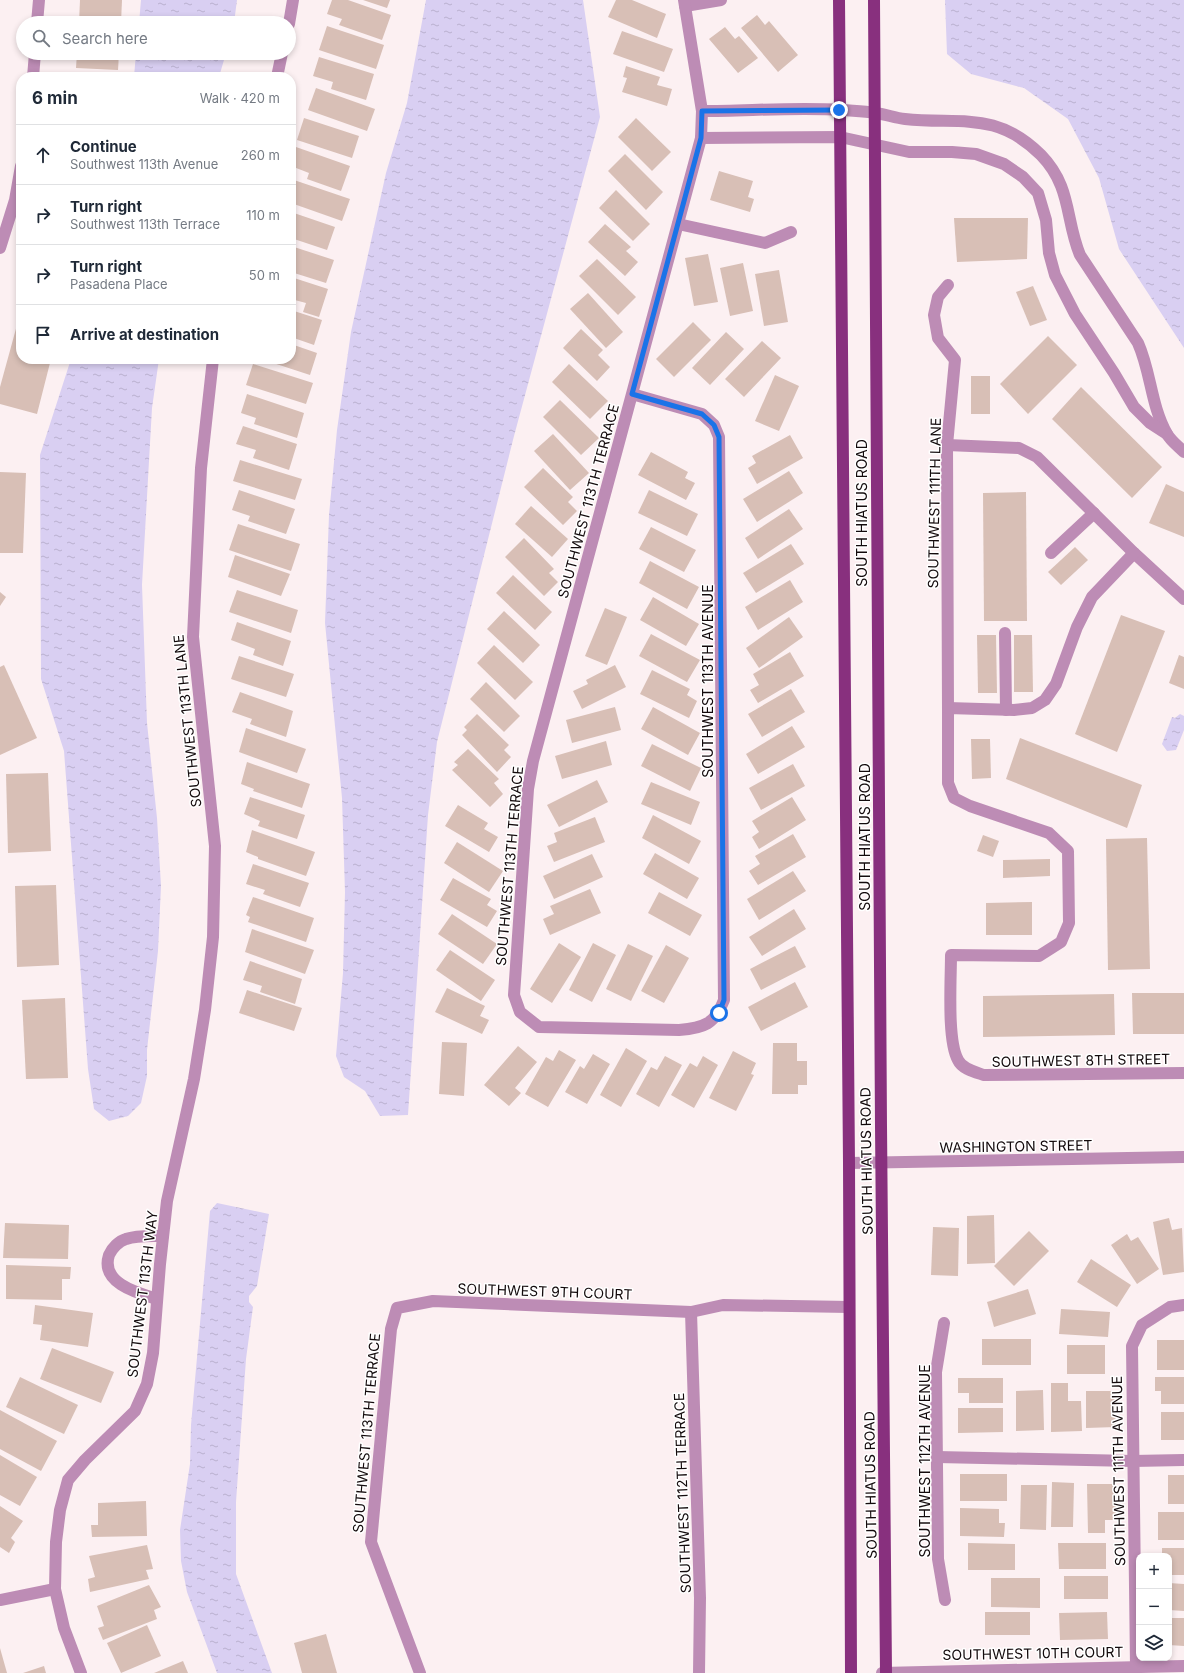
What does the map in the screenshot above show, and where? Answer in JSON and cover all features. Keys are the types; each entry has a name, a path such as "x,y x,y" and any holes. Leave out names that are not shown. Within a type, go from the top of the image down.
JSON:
{"main road":[{"name":"SOUTH HIATUS ROAD","path":"839,0 849,1163 851,1673"},
{"name":"SOUTH HIATUS ROAD","path":"874,0 885,1673"}],"street":[{"path":"38,16 39,0"},
{"path":"291,16 294,0"},
{"path":"685,3 721,0"},
{"name":"SOUTHWEST 113TH TERRACE","path":"685,3 702,111 701,138 533,760 528,789 514,995 520,1012 539,1026 680,1030 696,1028 710,1022"},
{"path":"33,72 34,60"},
{"path":"278,72 281,60"},
{"path":"702,111 839,110 874,113 904,119 974,121 986,123 1013,135 1041,156 1062,186 1067,200 1075,244 1080,255 1138,343 1145,358 1157,409 1167,434"},
{"path":"701,138 840,137 909,152 952,152 976,154 1004,164 1023,177 1038,193 1046,220 1049,253 1055,275 1075,314 1114,373 1134,408 1150,423 1167,434 1184,452"},
{"path":"0,248 16,194"},
{"path":"678,224 730,237 765,243 792,232"},
{"name":"SOUTHWEST 111TH LANE","path":"948,285 938,297 934,315 938,338 954,360 947,445 948,783 954,798 970,806 1050,834 1068,851 1069,923 1061,942 1039,956 951,955 952,1043 958,1061"},
{"name":"SOUTHWEST 113TH LANE","path":"194,1079 206,1010 213,930 215,846 193,637 201,468 212,364"},
{"name":"SOUTHWEST 113TH AVENUE","path":"632,394 702,414 714,425 719,437 724,1000 719,1013 710,1022"},
{"path":"947,445 1019,448 1037,457 1134,553 1184,599"},
{"path":"1051,553 1094,513"},
{"path":"948,708 1006,710 1032,708 1045,700 1056,684 1078,627 1092,597 1134,553"},
{"path":"1005,633 1006,710"},
{"name":"SOUTHWEST 8TH STREET","path":"958,1061 969,1071 984,1076 1184,1074"},
{"name":"SOUTHWEST 113TH WAY","path":"81,1673 64,1628 55,1589 56,1542 60,1510 68,1480 85,1460 135,1411 147,1384 152,1353 163,1236 174,1163 194,1079"},
{"name":"WASHINGTON STREET","path":"849,1163 1184,1158"},
{"path":"157,1299 127,1289 111,1276 107,1262 112,1249 126,1239 163,1236"},
{"name":"SOUTHWEST 9TH COURT","path":"397,1308 433,1301 691,1312 723,1305 849,1307"},
{"name":"SOUTHWEST 111TH AVENUE","path":"1136,1666 1132,1346 1142,1325 1170,1307 1184,1305"},
{"name":"SOUTHWEST 113TH TERRACE","path":"397,1308 391,1329 371,1542 420,1673"},
{"name":"SOUTHWEST 112TH TERRACE","path":"691,1312 700,1598 699,1673"},
{"name":"SOUTHWEST 112TH AVENUE","path":"944,1323 936,1372 938,1559 945,1600"},
{"path":"937,1457 1133,1461 1184,1460"},
{"path":"0,1600 55,1589"},
{"name":"SOUTHWEST 10TH COURT","path":"885,1673 1184,1666"}],"water":[{"path":"141,0 237,0 235,16 140,16"},
{"path":"426,0 583,0 600,117 514,436 437,742 428,815 408,1115 380,1116 365,1091 344,1077 336,1056 343,973 345,892 342,798 325,623 329,515 337,430 351,332 386,173 407,103"},
{"path":"945,0 1184,0 1184,348 1119,249 1099,178 1068,119 1024,88 971,74 947,54"},
{"path":"135,60 224,60 220,72 134,72"},
{"path":"69,364 158,364 152,408 142,585 147,723 157,818 161,886 158,951 147,1050 147,1076 141,1103 128,1116 109,1121 94,1109 88,1069 64,751 41,679 40,455"},
{"path":"1180,714 1184,716 1184,730 1176,750 1167,751 1162,744 1172,717 1175,718"},
{"path":"217,1203 269,1214 257,1286 249,1296 249,1302 253,1307 246,1359 236,1502 236,1574 272,1673 217,1673 187,1592 181,1561 180,1530 190,1464 191,1425 210,1211"}],"building":[{"path":"80,0 122,0 121,16 79,16"},
{"path":"332,0 348,0 391,15 382,40 339,25 342,19 327,14"},
{"path":"363,0 390,0 387,8"},
{"path":"616,0 632,0 666,14 657,38 608,17"},
{"path":"757,15 765,25 769,21 798,55 778,72 741,28"},
{"path":"327,26 384,45 376,69 319,50"},
{"path":"725,27 735,39 739,36 758,58 738,73 709,39"},
{"path":"622,31 673,49 664,72 613,54"},
{"path":"319,57 374,74 366,100 331,89 333,82 313,76"},
{"path":"77,60 119,60 118,70 76,68"},
{"path":"626,66 660,77 657,85 672,89 667,106 622,92 627,78 623,77"},
{"path":"316,88 375,109 367,131 308,110"},
{"path":"304,118 359,136 352,158 297,140"},
{"path":"636,118 671,152 652,171 618,137"},
{"path":"296,147 350,166 341,191 307,179 309,173 296,168"},
{"path":"625,154 663,192 646,210 608,171"},
{"path":"719,171 753,181 748,197 754,199 750,212 710,200"},
{"path":"296,181 350,199 342,221 296,205"},
{"path":"616,190 650,224 633,241 599,208"},
{"path":"296,214 335,227 327,250 296,240"},
{"path":"954,218 1028,218 1027,259 957,262"},
{"path":"605,224 631,247 626,251 638,262 625,276 588,242"},
{"path":"296,248 334,260 326,283 296,274"},
{"path":"708,254 718,302 694,306 685,258"},
{"path":"597,259 636,297 618,315 579,276"},
{"path":"743,263 753,311 730,316 720,268"},
{"path":"779,270 788,322 764,326 755,274"},
{"path":"296,279 328,289 319,317 303,312 306,303 296,300"},
{"path":"1033,286 1047,320 1030,326 1016,292"},
{"path":"588,293 623,332 606,348 570,309"},
{"path":"296,312 322,320 314,345 296,339"},
{"path":"693,322 711,340 674,377 656,359"},
{"path":"16,329 16,364 50,364 37,414 0,404 0,387"},
{"path":"581,329 603,350 598,355 610,367 597,381 563,348"},
{"path":"726,332 744,349 710,385 692,368"},
{"path":"1048,336 1077,365 1028,414 1000,384"},
{"path":"762,341 781,358 744,397 725,379"},
{"path":"296,346 317,353 310,375 276,364 296,364"},
{"path":"253,364 313,383 306,404 246,385"},
{"path":"569,364 608,401 590,419 552,382"},
{"path":"775,375 799,386 779,431 755,421"},
{"path":"971,376 990,376 990,414 971,414"},
{"path":"1081,387 1162,467 1132,498 1052,419"},
{"path":"247,394 304,413 297,438 254,424 256,418 241,413"},
{"path":"560,400 599,438 581,455 543,417"},
{"path":"243,426 297,444 289,470 253,458 256,450 236,444"},
{"path":"553,434 589,473 570,490 534,451"},
{"path":"790,435 803,458 757,484 748,468 756,463 752,456"},
{"path":"651,452 688,472 685,478 695,483 686,500 638,475"},
{"path":"240,460 302,479 295,500 233,481"},
{"path":"543,468 573,497 568,502 577,511 563,525 524,487"},
{"path":"789,471 803,493 757,522 743,499"},
{"path":"0,472 26,473 23,553 0,553"},
{"path":"1166,484 1184,492 1184,537 1149,523"},
{"path":"239,490 295,509 286,534 248,521 250,516 232,510"},
{"path":"649,490 698,514 687,536 638,513"},
{"path":"1026,492 1027,621 984,621 983,493"},
{"path":"531,506 568,539 552,557 515,524"},
{"path":"789,509 803,529 758,559 745,538"},
{"path":"238,524 300,544 291,571 229,550"},
{"path":"651,527 696,550 684,572 639,549"},
{"path":"524,538 554,569 549,573 558,582 544,596 505,557"},
{"path":"791,544 804,564 756,593 743,573"},
{"path":"1075,547 1088,560 1061,585 1048,572"},
{"path":"235,555 290,574 281,596 228,577"},
{"path":"650,561 699,587 687,609 639,583"},
{"path":"513,575 552,612 535,630 496,593"},
{"path":"790,580 803,602 758,630 745,607"},
{"path":"237,590 298,610 291,633 229,612"},
{"path":"0,592 6,597 0,606"},
{"path":"653,597 699,624 686,646 640,620"},
{"path":"605,608 627,617 607,665 585,656"},
{"path":"504,611 540,645 523,663 487,629"},
{"path":"1121,615 1165,631 1117,752 1075,734"},
{"path":"789,617 803,637 759,668 746,648"},
{"path":"237,622 291,641 283,666 253,655 255,649 231,640"},
{"path":"651,634 700,660 687,682 639,656"},
{"path":"977,635 996,635 997,693 978,693"},
{"path":"1014,635 1032,635 1033,692 1014,692"},
{"path":"494,645 533,682 515,700 477,663"},
{"path":"790,652 804,676 758,703 750,690 759,685 753,674"},
{"path":"1179,655 1184,657 1184,689 1169,683"},
{"path":"239,656 294,674 286,697 231,679"},
{"path":"4,665 37,738 0,755 0,667"},
{"path":"615,665 626,687 582,709 573,691 588,684 586,680"},
{"path":"652,670 690,689 687,695 697,701 689,718 640,694"},
{"path":"486,682 520,716 504,732 470,699"},
{"path":"791,689 805,712 762,737 748,714"},
{"path":"240,692 293,711 286,737 250,724 252,719 232,712"},
{"path":"615,707 621,730 572,743 566,720"},
{"path":"653,707 700,733 688,755 641,729"},
{"path":"477,714 509,745 504,750 511,757 497,772 462,735 467,730 464,727"},
{"path":"792,726 805,747 758,774 746,754"},
{"path":"246,728 306,749 297,773 239,752"},
{"path":"1020,738 1142,785 1127,828 1006,779"},
{"path":"971,739 990,739 991,778 972,779"},
{"path":"606,741 612,765 562,779 555,756"},
{"path":"652,744 701,768 690,791 641,766"},
{"path":"468,749 499,779 494,783 503,794 490,807 452,770 458,765 454,762"},
{"path":"247,762 310,784 302,808 253,791 254,789 241,784"},
{"path":"793,764 805,786 761,810 749,788"},
{"path":"48,773 51,851 8,853 6,774"},
{"path":"597,780 608,802 559,827 547,805"},
{"path":"651,782 700,802 691,825 641,804"},
{"path":"250,797 305,815 297,839 258,826 260,821 244,814"},
{"path":"792,797 806,820 759,849 752,837 759,832 752,821"},
{"path":"458,805 488,823 484,829 498,837 489,852 445,826"},
{"path":"653,815 701,841 689,864 642,838"},
{"path":"595,817 605,842 554,862 547,846 557,842 554,833"},
{"path":"252,830 315,852 306,876 258,859 258,857 246,852"},
{"path":"793,834 806,857 758,885 749,871 760,864 755,856"},
{"path":"983,835 999,841 993,857 977,851"},
{"path":"1147,838 1150,969 1108,970 1106,839"},
{"path":"457,842 503,871 489,892 444,863"},
{"path":"655,853 699,878 687,899 643,874"},
{"path":"592,854 603,877 554,899 543,876"},
{"path":"1050,859 1050,876 1003,878 1003,860"},
{"path":"253,864 309,883 300,907 263,894 265,890 246,884"},
{"path":"793,871 806,891 759,920 747,899"},
{"path":"453,878 491,899 487,905 497,911 487,927 440,900"},
{"path":"56,885 59,965 17,967 15,886"},
{"path":"590,889 601,913 550,935 543,919 554,914 550,906"},
{"path":"659,892 702,915 690,936 648,913"},
{"path":"253,897 314,918 306,942 248,922 250,917 246,915"},
{"path":"1032,902 1032,935 986,935 986,903"},
{"path":"794,909 806,929 762,956 749,937"},
{"path":"452,914 497,944 483,964 438,934"},
{"path":"252,929 314,950 305,974 245,952"},
{"path":"559,943 581,957 552,1003 530,989"},
{"path":"593,943 616,955 592,1002 569,990"},
{"path":"628,944 653,956 631,1001 606,989"},
{"path":"666,945 689,958 664,1003 641,991"},
{"path":"795,946 806,967 761,990 750,969"},
{"path":"450,950 495,980 481,1001 436,970"},
{"path":"250,961 302,979 295,1004 260,992 262,986 243,980"},
{"path":"795,982 808,1007 761,1031 748,1007"},
{"path":"447,988 485,1006 480,1016 489,1020 482,1034 435,1012"},
{"path":"247,990 302,1008 294,1031 239,1013"},
{"path":"1132,993 1184,993 1184,1034 1133,1034"},
{"path":"1114,994 1115,1035 983,1037 983,996"},
{"path":"65,998 68,1078 26,1079 22,1000"},
{"path":"442,1042 467,1043 464,1096 439,1094"},
{"path":"773,1043 797,1043 797,1061 807,1061 807,1085 798,1085 798,1094 772,1094"},
{"path":"518,1046 537,1062 515,1088 521,1093 509,1106 484,1085"},
{"path":"626,1048 647,1061 621,1107 600,1095"},
{"path":"559,1050 576,1060 548,1107 525,1094 546,1057 553,1061"},
{"path":"733,1051 756,1063 751,1074 754,1075 736,1111 709,1098"},
{"path":"593,1054 610,1064 587,1104 565,1092 580,1066 584,1069"},
{"path":"665,1056 682,1065 659,1107 636,1094 651,1067 657,1070"},
{"path":"703,1056 718,1065 694,1108 671,1095 690,1063 697,1067"},
{"path":"994,1215 995,1263 967,1264 967,1216"},
{"path":"1169,1218 1172,1230 1182,1228 1184,1272 1163,1275 1153,1222"},
{"path":"5,1223 69,1225 68,1259 3,1258"},
{"path":"933,1227 959,1228 958,1276 931,1275"},
{"path":"1029,1231 1049,1251 1014,1286 994,1266"},
{"path":"1127,1234 1131,1241 1138,1237 1159,1269 1137,1284 1111,1245"},
{"path":"1091,1259 1131,1285 1117,1307 1077,1282"},
{"path":"6,1265 71,1267 70,1279 62,1279 62,1300 6,1299"},
{"path":"1028,1289 1036,1314 994,1327 987,1302"},
{"path":"35,1305 93,1313 88,1347 40,1340 42,1325 33,1324"},
{"path":"1061,1309 1110,1312 1108,1337 1059,1334"},
{"path":"982,1339 1031,1339 1031,1365 982,1365"},
{"path":"1157,1340 1184,1340 1184,1370 1157,1370"},
{"path":"1067,1345 1105,1345 1105,1374 1067,1374"},
{"path":"52,1348 114,1372 101,1403 40,1379"},
{"path":"20,1377 78,1405 64,1434 6,1407"},
{"path":"1155,1377 1184,1377 1184,1404 1161,1404 1161,1391 1155,1391"},
{"path":"958,1378 1003,1378 1003,1403 969,1403 969,1393 958,1393"},
{"path":"1051,1383 1068,1383 1068,1401 1081,1401 1082,1431 1051,1432"},
{"path":"1043,1390 1044,1430 1016,1431 1016,1391"},
{"path":"1086,1391 1115,1391 1116,1427 1086,1428"},
{"path":"958,1408 1003,1408 1003,1432 958,1433"},
{"path":"0,1410 57,1441 41,1471 0,1449"},
{"path":"1161,1412 1184,1412 1184,1440 1161,1440"},
{"path":"0,1455 37,1477 20,1506 0,1495"},
{"path":"960,1474 1007,1474 1007,1501 960,1501"},
{"path":"1168,1475 1184,1475 1184,1504 1168,1504"},
{"path":"1052,1482 1074,1483 1073,1527 1051,1527"},
{"path":"1087,1484 1116,1484 1116,1520 1105,1520 1105,1533 1088,1533"},
{"path":"1021,1485 1047,1485 1046,1530 1020,1529"},
{"path":"146,1501 147,1536 92,1537 91,1525 98,1525 98,1503"},
{"path":"0,1506 23,1521 11,1538 15,1542 9,1553 0,1547"},
{"path":"960,1508 999,1509 999,1523 1005,1523 1004,1537 960,1536"},
{"path":"1158,1512 1184,1512 1184,1540 1158,1540"},
{"path":"968,1543 1015,1544 1015,1570 968,1570"},
{"path":"1058,1543 1106,1543 1106,1569 1059,1569"},
{"path":"147,1545 153,1569 146,1570 149,1579 90,1592 88,1579 95,1577 89,1556"},
{"path":"1162,1548 1184,1548 1184,1575 1172,1575 1172,1553 1162,1553"},
{"path":"1064,1576 1108,1576 1108,1599 1064,1599"},
{"path":"991,1578 1040,1578 1040,1608 991,1607"},
{"path":"1172,1583 1184,1584 1184,1611 1172,1610"},
{"path":"149,1585 161,1607 154,1610 157,1619 103,1640 98,1628 104,1626 97,1606"},
{"path":"985,1612 1030,1612 1030,1635 985,1635"},
{"path":"1107,1612 1108,1639 1060,1640 1059,1613"},
{"path":"1172,1618 1184,1618 1184,1646 1172,1645"},
{"path":"147,1625 161,1656 121,1673 107,1643"},
{"path":"326,1634 337,1673 302,1673 294,1643"},
{"path":"0,1648 7,1673 0,1673"},
{"path":"183,1661 188,1673 154,1673"},
{"path":"44,1666 46,1673 23,1673"}],"route":[{"path":"719,1013 724,1000 719,437 714,425 702,414 632,394 701,138 702,111 839,110"}]}
